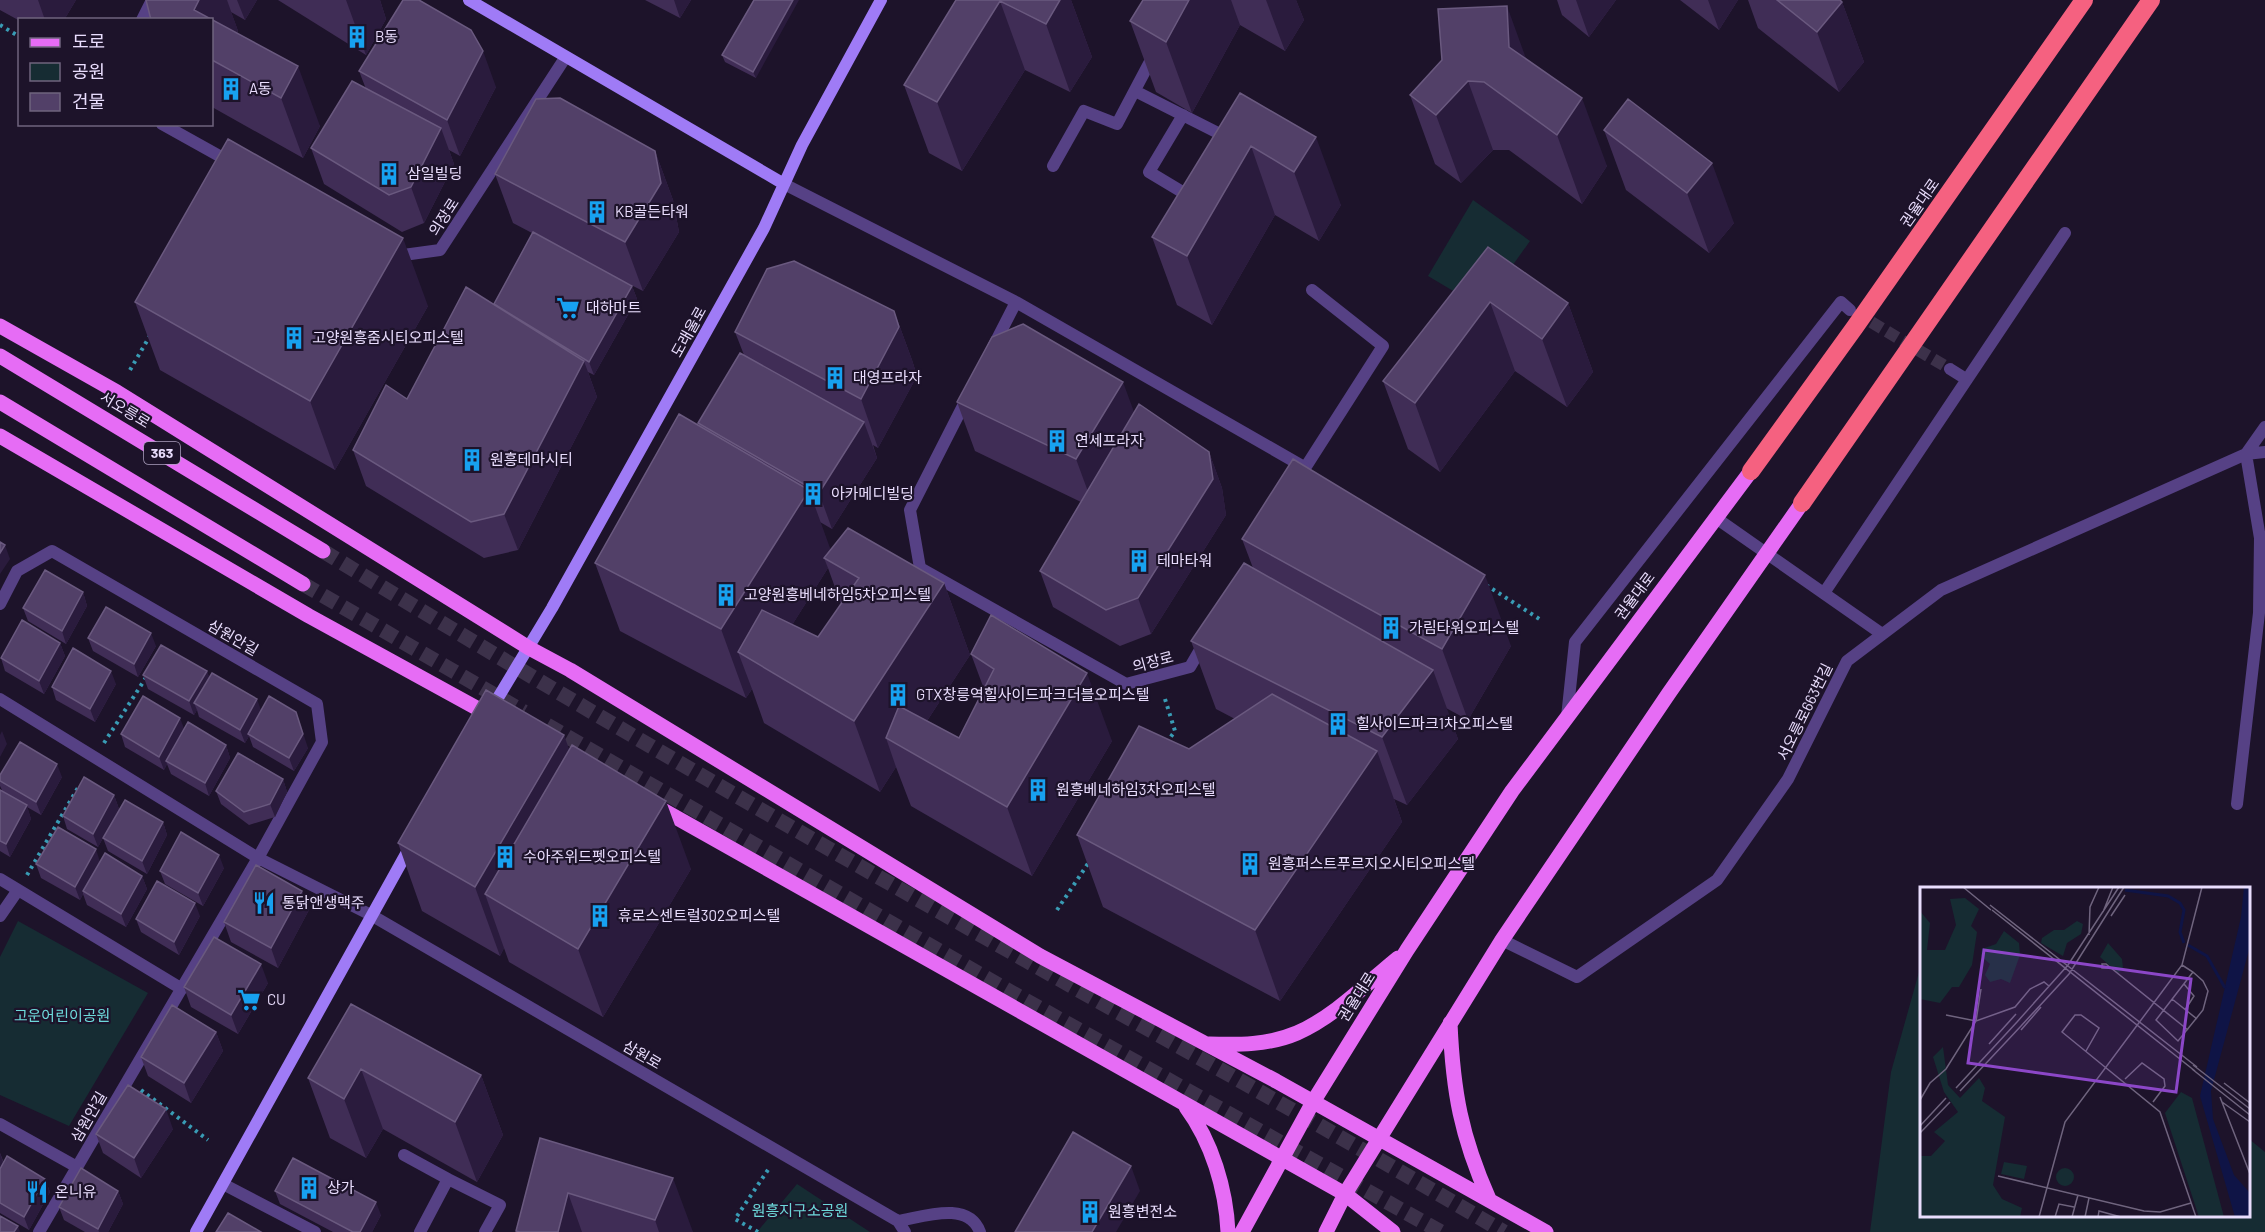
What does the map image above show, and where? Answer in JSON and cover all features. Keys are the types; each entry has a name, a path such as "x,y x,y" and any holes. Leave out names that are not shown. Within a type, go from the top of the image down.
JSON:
{"highway":[{"name":"권율대로","path":"1751,471 2084,0"},
{"path":"1802,502 2151,0"}],"main road":[{"path":"469,0 565,58 784,183"},
{"name":"도래울로","path":"484,719 530,648 764,228 784,183 881,0"},
{"path":"0,326 117,392 530,648 570,670 1040,956 1313,1102 1546,1232"},
{"name":"서오릉로","path":"0,356 323,551"},
{"name":"363","path":"0,402 303,584"},
{"path":"0,435 484,719 506,723"},
{"name":"권율대로","path":"1242,1232 1313,1102 1407,950 1512,791 1751,471"},
{"path":"1326,1232 1345,1194 1502,940 1802,502"},
{"path":"639,797 1283,1158 1345,1194 1393,1232"},
{"path":"196,1232 418,834"},
{"path":"1204,1044 1242,1045 1296,1033 1332,1011 1407,950"},
{"path":"1450,1023 1460,1119 1472,1159 1490,1199"},
{"path":"1183,1102 1198,1124 1215,1165 1228,1232"}],"street":[{"path":"143,18 152,0"},
{"path":"1053,166 1084,111 1117,124 1162,40"},
{"name":"의장로","path":"388,252 398,258 441,250 565,58"},
{"path":"1135,91 1233,141 1227,151"},
{"path":"1183,115 1149,172 1198,201"},
{"path":"166,126 245,170"},
{"path":"784,183 1016,302 1303,472 1383,346 1312,290"},
{"path":"1824,593 2065,233"},
{"path":"985,363 1016,302"},
{"path":"1567,717 1575,642 1840,302 1850,310"},
{"path":"1950,369 1966,380"},
{"name":"의장로","path":"974,384 910,510 920,568 1126,684 1190,667 1213,626"},
{"path":"2237,804 2259,613 2260,538 2246,454 2265,427"},
{"name":"서오릉로663번길","path":"1502,940 1577,977 1717,880 1788,779 1847,661 1882,634 1941,590 2246,454 2265,452"},
{"path":"1716,518 1882,634"},
{"name":"삼원안길","path":"0,604 17,572 52,551 317,704 322,742 258,858 39,1232"},
{"path":"0,699 258,858 371,915"},
{"path":"0,879 182,988"},
{"path":"0,916 18,890"},
{"name":"삼원로","path":"371,915 898,1221"},
{"name":"삼원안길","path":"0,1124 77,1167"},
{"path":"404,1155 500,1205 485,1232"},
{"path":"423,1231 448,1179"},
{"path":"223,1184 315,1232"},
{"path":"905,1232 898,1221 956,1213 971,1218 980,1232"}],"path":[{"path":"0,25 18,37"},
{"path":"130,370 153,330"},
{"path":"1482,582 1541,620"},
{"path":"1162,751 1175,731 1165,699"},
{"path":"1057,910 1090,860"},
{"path":"128,1080 208,1140"},
{"path":"758,1232 735,1219 772,1164"}],"green space":[{"path":"1473,200 1530,241 1482,308 1428,276"},
{"name":"고운어린이공원","path":"18,921 148,993 69,1126 0,1095 0,957"},
{"path":"1920,969 1920,1217 2250,1217 2250,1140 2265,1152 2265,1232 1870,1232 1891,1072"},
{"name":"원흥지구소공원","path":"797,1184 870,1232 757,1232"}],"building":[{"path":"146,0 199,0 194,10 209,18 150,18"},
{"path":"403,0 419,0 471,30 483,51 447,120 359,71"},
{"path":"754,0 793,0 753,72 722,55"},
{"path":"956,0 1060,0 1046,24 1000,1 937,102 904,85"},
{"path":"1143,0 1189,0 1166,42 1130,21"},
{"path":"1777,0 1840,0 1842,2 1817,32"},
{"path":"1507,6 1509,47 1582,98 1557,135 1484,82 1468,81 1436,115 1410,95 1442,60 1438,9"},
{"path":"213,20 298,66 281,98 213,61"},
{"path":"352,81 441,128 411,187 389,195 311,148"},
{"path":"1240,93 1316,137 1294,172 1251,146 1187,256 1152,237"},
{"path":"560,98 655,151 661,183 625,242 495,174 536,99"},
{"path":"1628,99 1712,163 1687,193 1604,130"},
{"path":"228,139 403,238 310,401 135,302"},
{"name":"대하마트","path":"533,232 632,286 589,362 494,304"},
{"path":"1488,247 1568,303 1542,339 1490,302 1415,403 1383,381"},
{"path":"794,261 894,311 899,327 861,399 735,332 767,269"},
{"name":"원흥테마시티","path":"466,287 584,361 504,514 471,522 353,450 386,385 407,399"},
{"path":"1023,324 1123,382 1076,459 957,402 992,337"},
{"path":"740,353 864,422 819,493 698,423"},
{"name":"테마타워","path":"1139,404 1209,452 1213,479 1138,598 1106,610 1040,571"},
{"path":"679,414 809,490 721,629 595,563"},
{"path":"1293,459 1485,575 1442,649 1242,539"},
{"path":"848,528 944,583 854,721 738,652 762,610 818,637 859,578 824,558"},
{"path":"0,542 5,545 0,553"},
{"path":"1244,563 1433,670 1382,737 1191,641"},
{"path":"45,570 83,592 62,631 23,608"},
{"path":"106,607 151,633 134,664 88,638"},
{"path":"991,615 1087,673 1007,807 886,738 899,706 959,738 994,669 971,654"},
{"path":"22,620 60,643 39,681 1,658"},
{"path":"161,645 207,671 189,701 143,675"},
{"path":"73,648 111,671 90,709 52,687"},
{"path":"212,673 257,699 240,730 194,703"},
{"path":"486,690 564,735 475,887 398,843"},
{"path":"1272,694 1377,751 1255,930 1077,835 1139,726 1189,749"},
{"path":"143,696 180,718 159,757 121,734"},
{"path":"269,696 296,712 303,734 289,758 248,734"},
{"path":"188,722 226,745 205,783 166,761"},
{"path":"20,742 57,764 36,802 0,781 0,775"},
{"path":"572,745 666,801 578,949 485,894"},
{"path":"238,753 283,779 270,804 244,812 216,791"},
{"path":"84,777 114,795 93,834 63,816"},
{"path":"0,790 27,805 6,844 0,841"},
{"path":"125,800 163,822 142,861 103,838"},
{"path":"58,827 96,849 75,887 36,864"},
{"path":"181,832 219,855 198,893 160,871"},
{"path":"105,853 142,876 121,914 83,891"},
{"path":"256,865 302,891 271,948 224,922"},
{"path":"157,881 195,903 174,942 136,919"},
{"path":"214,937 261,964 231,1015 184,987"},
{"path":"351,1004 481,1075 455,1122 361,1069 344,1099 308,1078"},
{"path":"172,1005 216,1032 184,1083 141,1057"},
{"path":"128,1085 166,1109 134,1158 96,1134"},
{"path":"1073,1132 1131,1166 1092,1232 1015,1232"},
{"path":"540,1138 673,1178 655,1220 568,1193 558,1232 516,1231"},
{"path":"7,1156 45,1179 24,1217 0,1203 0,1169"},
{"name":"상가","path":"293,1158 376,1202 360,1232 353,1232 275,1191"},
{"path":"81,1168 118,1191 98,1229 59,1207"},
{"path":"228,1213 261,1232 216,1232"},
{"path":"0,1216 18,1226 14,1232 0,1232"}],"tunnel":[{"path":"1856,313 1950,369"},
{"path":"323,551 585,708 1504,1232"},
{"path":"303,584 524,712"},
{"path":"547,725 1009,991 1441,1232"}],"place":[{"name":"B동","path":"357,37"},
{"name":"A동","path":"231,89"},
{"name":"삼일빌딩","path":"389,174"},
{"name":"KB골든타워","path":"597,212"},
{"name":"대하마트","path":"568,308"},
{"name":"고양원흥줌시티오피스텔","path":"294,338"},
{"name":"대영프라자","path":"835,378"},
{"name":"연세프라자","path":"1057,441"},
{"name":"원흥테마시티","path":"472,460"},
{"name":"아카메디빌딩","path":"813,494"},
{"name":"테마타워","path":"1139,561"},
{"name":"고양원흥베네하임5차오피스텔","path":"726,595"},
{"name":"가림타워오피스텔","path":"1391,628"},
{"name":"GTX창릉역힐사이드파크더블오피스텔","path":"898,695"},
{"name":"힐사이드파크1차오피스텔","path":"1338,724"},
{"name":"원흥베네하임3차오피스텔","path":"1038,790"},
{"name":"수아주위드펫오피스텔","path":"505,857"},
{"name":"원흥퍼스트푸르지오시티오피스텔","path":"1250,864"},
{"name":"통닭앤생맥주","path":"264,903"},
{"name":"휴로스센트럴302오피스텔","path":"600,916"},
{"name":"CU","path":"249,1000"},
{"name":"상가","path":"309,1188"},
{"name":"온니유","path":"37,1192"},
{"name":"원흥변전소","path":"1090,1212"}]}
